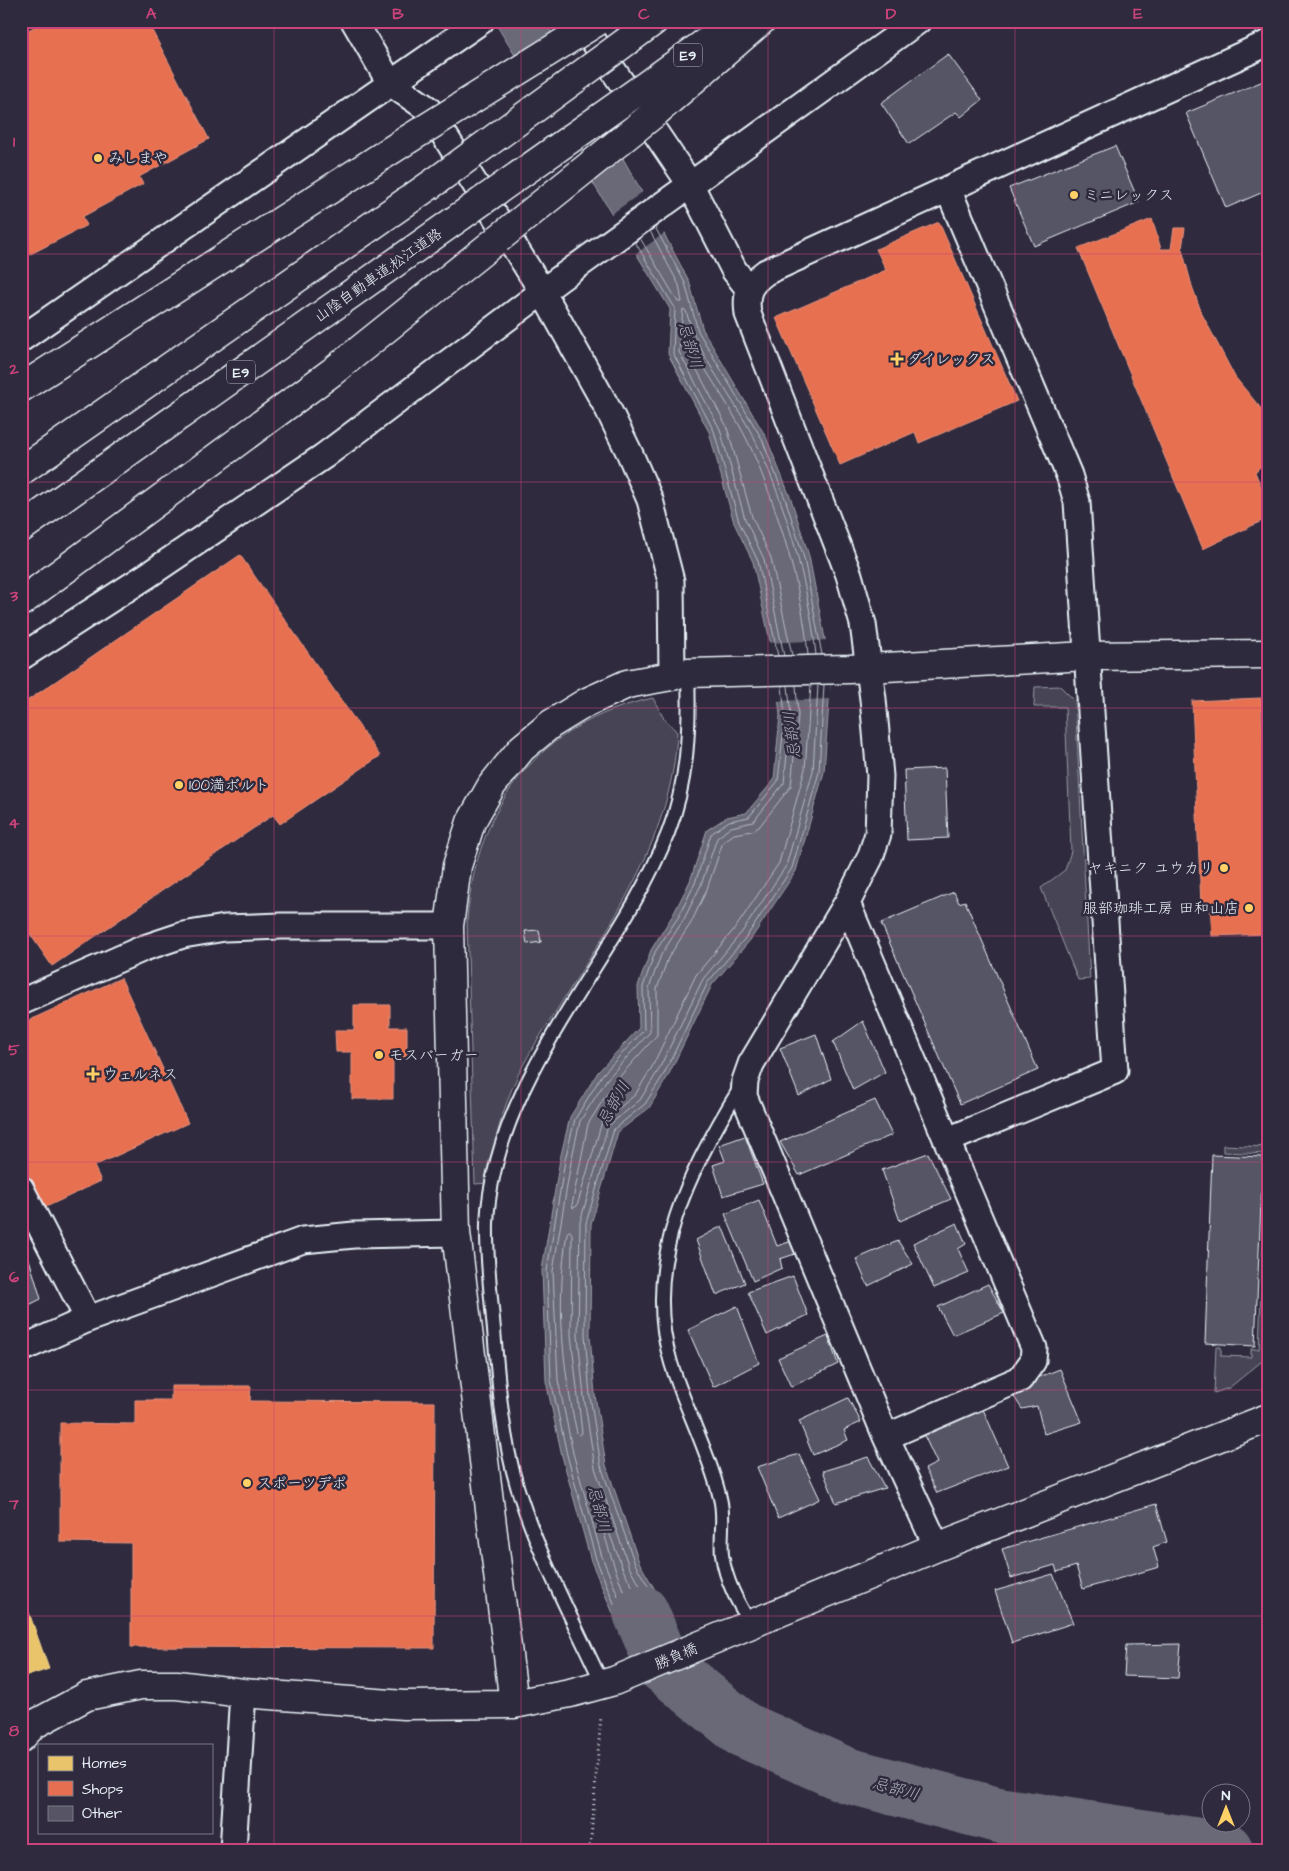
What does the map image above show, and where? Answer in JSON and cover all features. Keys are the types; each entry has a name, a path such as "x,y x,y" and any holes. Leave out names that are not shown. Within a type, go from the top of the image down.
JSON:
{"main road":[{"path":"21,388 407,140 598,21"},
{"path":"21,471 436,181 654,21"},
{"name":"山陰自動車道;松江道路","path":"21,528 735,21"},
{"path":"21,602 332,372 655,113 761,21"},
{"path":"514,1704 456,1233 449,926 457,866 470,822 492,785 522,748 551,724 587,702 627,684 683,674 859,668 1087,656 1268,654"},
{"name":"勝負橋","path":"21,1738 34,1725 87,1696 141,1685 177,1685 243,1693 404,1705 514,1704 609,1683 937,1547 1268,1418"}],"street":[{"path":"354,21 390,83 428,109 550,286 650,500 671,581 683,674"},
{"path":"21,339 481,21"},
{"path":"580,21 690,184 734,270 748,288"},
{"path":"21,656 148,575 324,456 550,286 918,21"},
{"path":"937,1547 886,1437 744,1096 745,1081 751,1064 847,903 870,858 878,834 880,776 859,668 862,624 850,575 748,314 746,299 748,288 766,272 1268,43"},
{"path":"948,189 1069,475 1077,502 1081,536 1087,656 1115,1071 948,1140"},
{"path":"847,903 1034,1348 1034,1361 1020,1379 886,1437"},
{"path":"21,1002 144,948 182,935 225,928 281,926 449,926"},
{"path":"21,1189 88,1319"},
{"path":"21,1349 88,1319 302,1240 354,1236 456,1233"},
{"path":"233,1850 243,1693"}],"lane":[{"path":"609,1683 533,1531 508,1449 498,1375 487,1222 498,1159 511,1116 524,1087 550,1040 637,898 668,833 681,788 689,746 683,674"},
{"path":"744,1627 730,1589 722,1554 721,1499 671,1362 664,1328 662,1297 663,1264 684,1192 721,1118 745,1081"}],"path":[{"path":"590,1850 609,1683"}],"shaded area":[{"path":"1060,686 1075,701 1090,979 1078,980 1041,888 1065,870 1071,851 1065,707 1034,707 1035,687"},
{"path":"653,698 663,717 677,732 673,769 665,805 653,839 638,873 603,937 534,1046 518,1075 499,1128 487,1183 475,1184 467,920 473,879 484,841 499,806 520,776 546,749 577,727 612,710"},
{"path":"1223,1145 1268,1147 1268,1340 1267,1357 1229,1388 1214,1393 1216,1347 1221,1347 1221,1356 1251,1357 1251,1349 1259,1349 1266,1154 1223,1152"}],"water":[{"path":"494,21 545,21 638,185 689,281 703,330 766,437 791,499 809,556 825,639 830,687 824,772 796,871 751,939 712,985 668,1076 649,1108 618,1132 591,1224 590,1335 595,1395 606,1465 639,1562 673,1621 705,1666 651,1690 623,1637 591,1561 562,1456 546,1381 542,1270 560,1159 570,1117 598,1072 639,1028 638,986 651,950 674,913 690,881 707,830 727,817 746,813 774,780 780,715 774,660 753,562 734,523 709,432 668,354 670,309"}],"pier":[{"path":"553,31 625,156 591,183 513,57"},
{"path":"644,191 666,232 634,255 610,215"},
{"path":"828,640 831,699 776,701 767,643"},
{"path":"676,1621 705,1661 646,1686 623,1644"}],"building: Homes":[{"path":"26,1604 49,1669 21,1678 21,1606"}],"building: Shops":[{"name":"みしまや","path":"45,21 147,21 209,139 139,177 143,184 82,217 87,225 21,259 21,34"},
{"path":"1152,219 1161,249 1171,249 1174,228 1185,228 1182,249 1202,314 1235,377 1268,417 1268,459 1255,472 1268,503 1268,518 1203,549 1078,248"},
{"name":"ダイレックス","path":"939,222 1017,401 919,443 915,432 840,465 776,318 886,270 876,249"},
{"name":"100満ボルト","path":"240,555 380,756 280,824 273,815 52,966 21,921 21,705"},
{"path":"1261,698 1268,854 1268,934 1212,936 1210,905 1201,905 1192,701"},
{"name":"ウェルネス","path":"121,978 188,1123 94,1166 101,1181 44,1208 21,1159 21,1024"},
{"name":"モスバーガー","path":"354,1005 390,1005 390,1027 407,1027 407,1057 393,1057 393,1099 352,1099 352,1052 336,1052 335,1030 354,1030"},
{"name":"スポーツデポ","path":"171,1386 251,1386 250,1401 435,1402 434,1648 131,1647 131,1543 60,1542 60,1423 135,1424 135,1400 171,1400"}],"building: Other":[{"path":"948,54 982,100 961,117 956,112 909,144 881,103"},
{"path":"1268,79 1268,190 1226,208 1186,113"},
{"name":"ミニレックス","path":"1115,146 1139,202 1034,246 1009,188"},
{"path":"945,768 948,838 907,840 904,770"},
{"path":"954,892 959,903 965,901 1038,1070 960,1104 881,923"},
{"path":"539,930 541,942 527,944 525,931"},
{"path":"863,1021 885,1072 853,1090 833,1042"},
{"path":"816,1034 831,1079 799,1096 780,1048"},
{"path":"875,1100 892,1135 799,1175 780,1142"},
{"path":"745,1136 763,1184 723,1196 713,1165 725,1161 719,1145"},
{"path":"928,1153 951,1199 900,1221 882,1170"},
{"path":"1212,1155 1263,1157 1255,1346 1205,1343"},
{"path":"759,1200 777,1246 795,1240 798,1253 780,1259 782,1268 753,1281 725,1214"},
{"path":"957,1223 966,1244 958,1249 969,1273 934,1288 913,1243"},
{"path":"722,1226 745,1283 716,1295 696,1240"},
{"path":"898,1241 913,1264 868,1286 856,1259"},
{"path":"29,1259 41,1299 21,1309 21,1263"},
{"path":"793,1276 808,1315 767,1335 748,1292"},
{"path":"988,1284 1004,1313 953,1335 938,1307"},
{"path":"737,1306 759,1363 713,1387 688,1330"},
{"path":"828,1336 838,1364 791,1387 778,1358"},
{"path":"1060,1369 1082,1422 1044,1434 1037,1406 1022,1409 1009,1389"},
{"path":"848,1398 861,1422 844,1430 848,1440 813,1455 799,1421"},
{"path":"982,1407 1008,1466 937,1493 925,1469 937,1463 922,1431"},
{"path":"799,1454 820,1499 778,1518 757,1467"},
{"path":"868,1457 885,1488 836,1503 823,1471"},
{"path":"1156,1504 1167,1542 1153,1547 1159,1567 1083,1589 1076,1566 1057,1572 1055,1565 1011,1578 1002,1549"},
{"path":"1053,1574 1073,1623 1012,1643 995,1591"},
{"path":"1181,1644 1178,1678 1124,1676 1126,1645"}],"waterway":[{"name":"忌部川","path":"641,1613 663,1665 742,1729 846,1775 998,1815 1225,1850"}],"place":[{"name":"みしまや","path":"98,158"},
{"name":"ミニレックス","path":"1074,195"},
{"name":"ダイレックス","path":"897,359"},
{"name":"100満ボルト","path":"179,785"},
{"name":"ヤキニク ユウカリ","path":"1224,868"},
{"name":"服部珈琲工房 田和山店","path":"1249,908"},
{"name":"モスバーガー","path":"379,1055"},
{"name":"ウェルネス","path":"93,1074"},
{"name":"スポーツデポ","path":"247,1483"}]}
